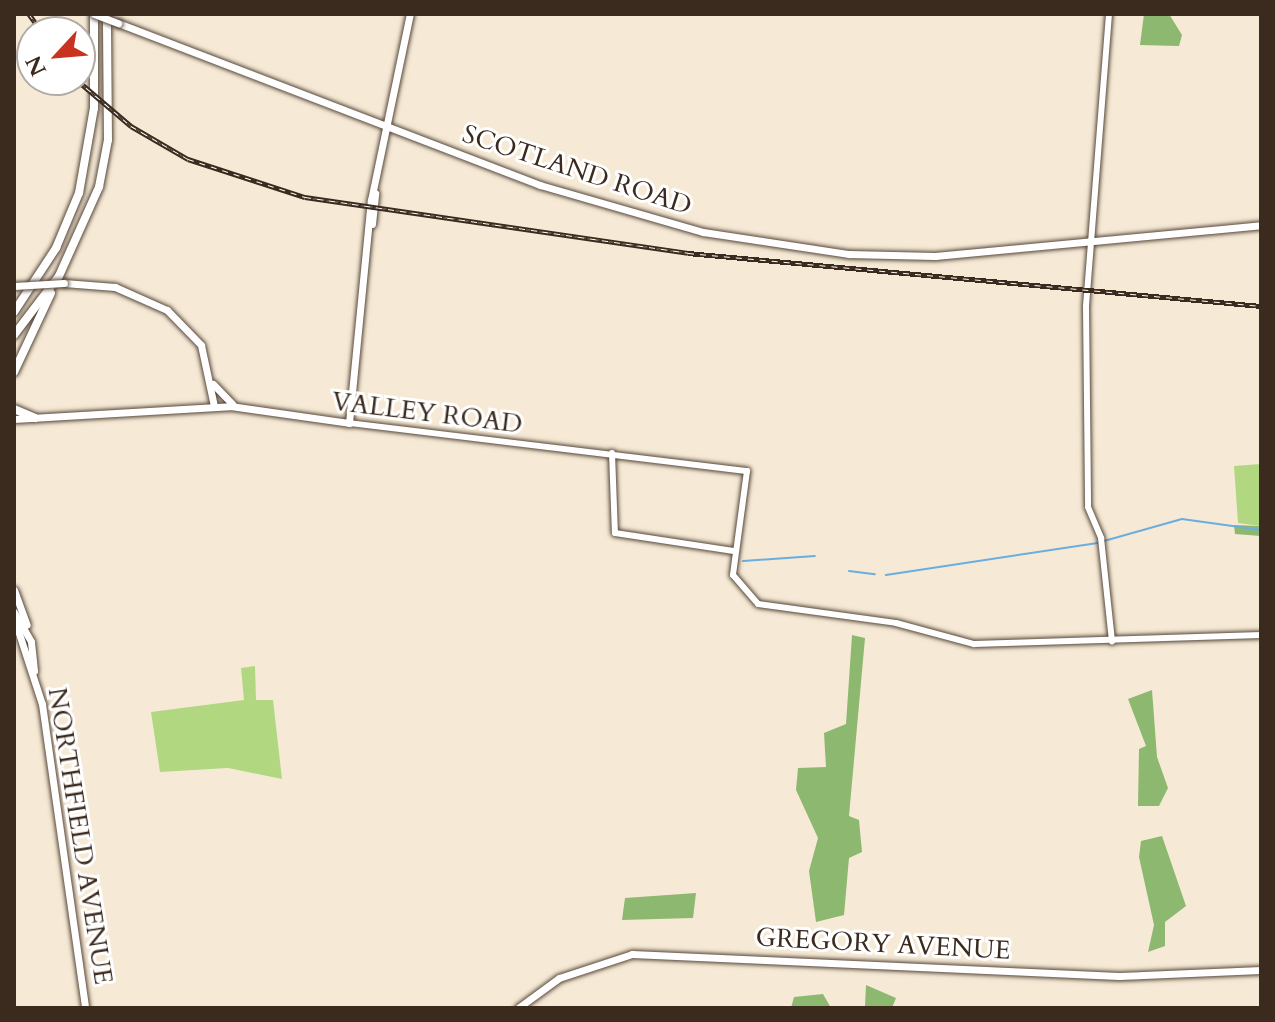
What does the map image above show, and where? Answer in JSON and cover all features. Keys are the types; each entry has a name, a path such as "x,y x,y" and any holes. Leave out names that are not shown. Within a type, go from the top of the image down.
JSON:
{"highway":[{"path":"14,312 56,248 82,181 94,108 94,14"},
{"path":"14,372 62,280 99,187 108,140 108,14"},
{"path":"14,335 62,280"},
{"path":"14,409 35,418"}],"main road":[{"name":"SCOTLAND ROAD","path":"94,14 638,217 756,241 935,256 1261,225"},
{"path":"349,423 383,123 410,14"},
{"path":"14,286 62,280 115,287 158,303 199,341 214,406"},
{"path":"210,379 237,407"},
{"name":"VALLEY ROAD","path":"14,419 214,406 349,423"},
{"path":"14,590 31,642"},
{"name":"NORTHFIELD AVENUE","path":"14,615 31,642 85,1008"},
{"name":"NORTHFIELD AVENUE","path":"14,615 34,671"},
{"name":"GREGORY AVENUE","path":"518,1008 559,978 632,954 1119,976 1261,970"}],"street":[{"path":"1109,14 1086,242 1086,294 1088,507 1101,538 1112,641"},
{"name":"VALLEY ROAD","path":"349,423 649,455 747,471 734,551"},
{"path":"612,453 615,533 734,551 737,583 758,604 896,623 974,644 1261,635"}],"green space":[{"path":"1144,14 1169,14 1182,35 1179,46 1140,45"},
{"path":"1261,464 1261,526 1238,523 1234,466"},
{"path":"1234,525 1261,526 1261,536 1235,534"},
{"path":"852,635 865,638 849,816 859,820 862,852 849,858 844,915 816,922 809,871 818,838 796,790 798,768 826,767 824,733 846,724"},
{"path":"255,666 256,700 273,700 282,779 228,768 160,772 151,712 244,700 241,668"},
{"path":"1152,690 1157,757 1168,788 1159,806 1138,806 1139,749 1146,746 1128,699"},
{"path":"1162,836 1186,906 1165,922 1165,946 1148,952 1154,925 1139,857 1141,841"},
{"path":"696,893 693,918 622,920 625,898"},
{"path":"866,985 896,998 892,1008 848,1008 865,1006"},
{"path":"823,994 831,1008 791,1008 794,997"}],"waterway":[{"path":"1104,541 1182,519 1261,530"},
{"path":"886,575 1098,543"},
{"path":"743,561 815,556"},
{"path":"849,571 875,574"}],"railway":[{"path":"96,96 131,126 188,159 305,197 688,253 1261,306"}]}
